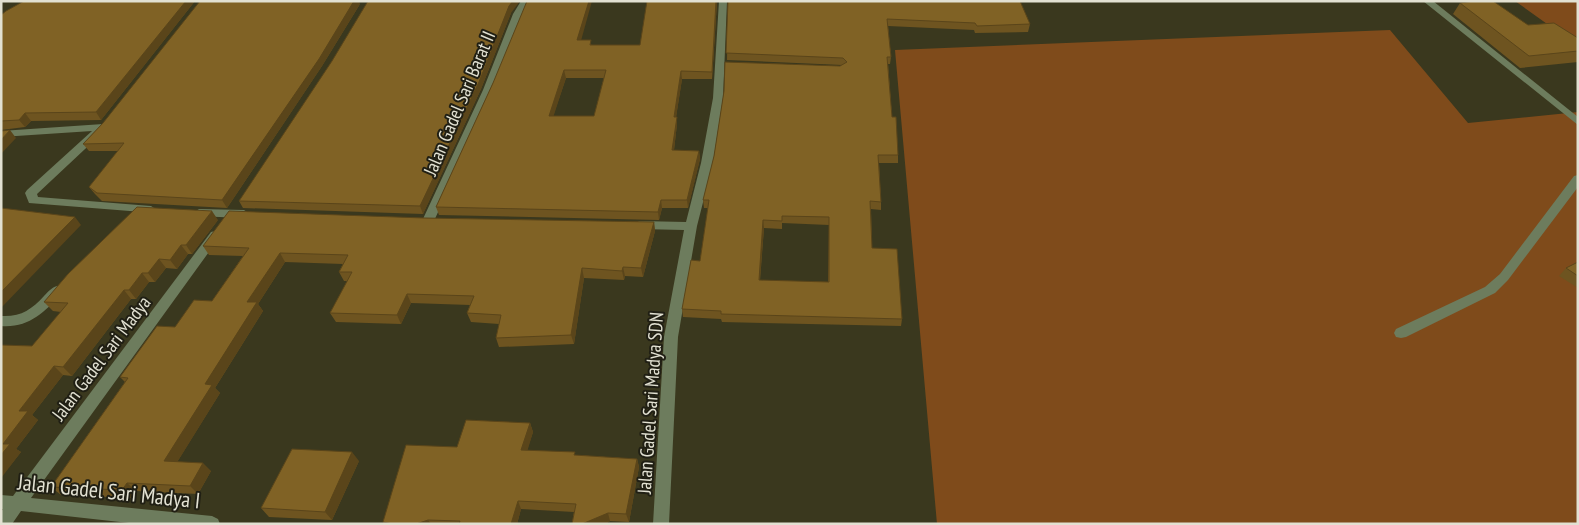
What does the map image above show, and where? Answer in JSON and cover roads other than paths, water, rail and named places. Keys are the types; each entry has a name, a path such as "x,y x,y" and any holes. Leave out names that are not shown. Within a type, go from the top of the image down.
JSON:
{"street":[{"name":"Jalan Gadel Sari Barat II","path":"428,221 488,90 518,14 526,1"},
{"name":"Jalan Gadel Sari Madya SDN","path":"661,524 672,337 691,226 707,163 724,65 723,1"},
{"path":"1427,1 1578,122"},
{"path":"1,134 106,123 31,193 33,200 167,211"},
{"path":"1401,333 1490,290 1504,277 1578,179"},
{"path":"126,223 140,210"},
{"path":"185,212 234,210 260,215"},
{"name":"Jalan Gadel Sari Madya","path":"2,524 9,503 234,210"},
{"path":"626,225 691,226"},
{"path":"1,321 15,323 31,317 63,285"},
{"name":"Jalan Gadel Sari Madya I","path":"9,503 156,521 212,524"}]}
